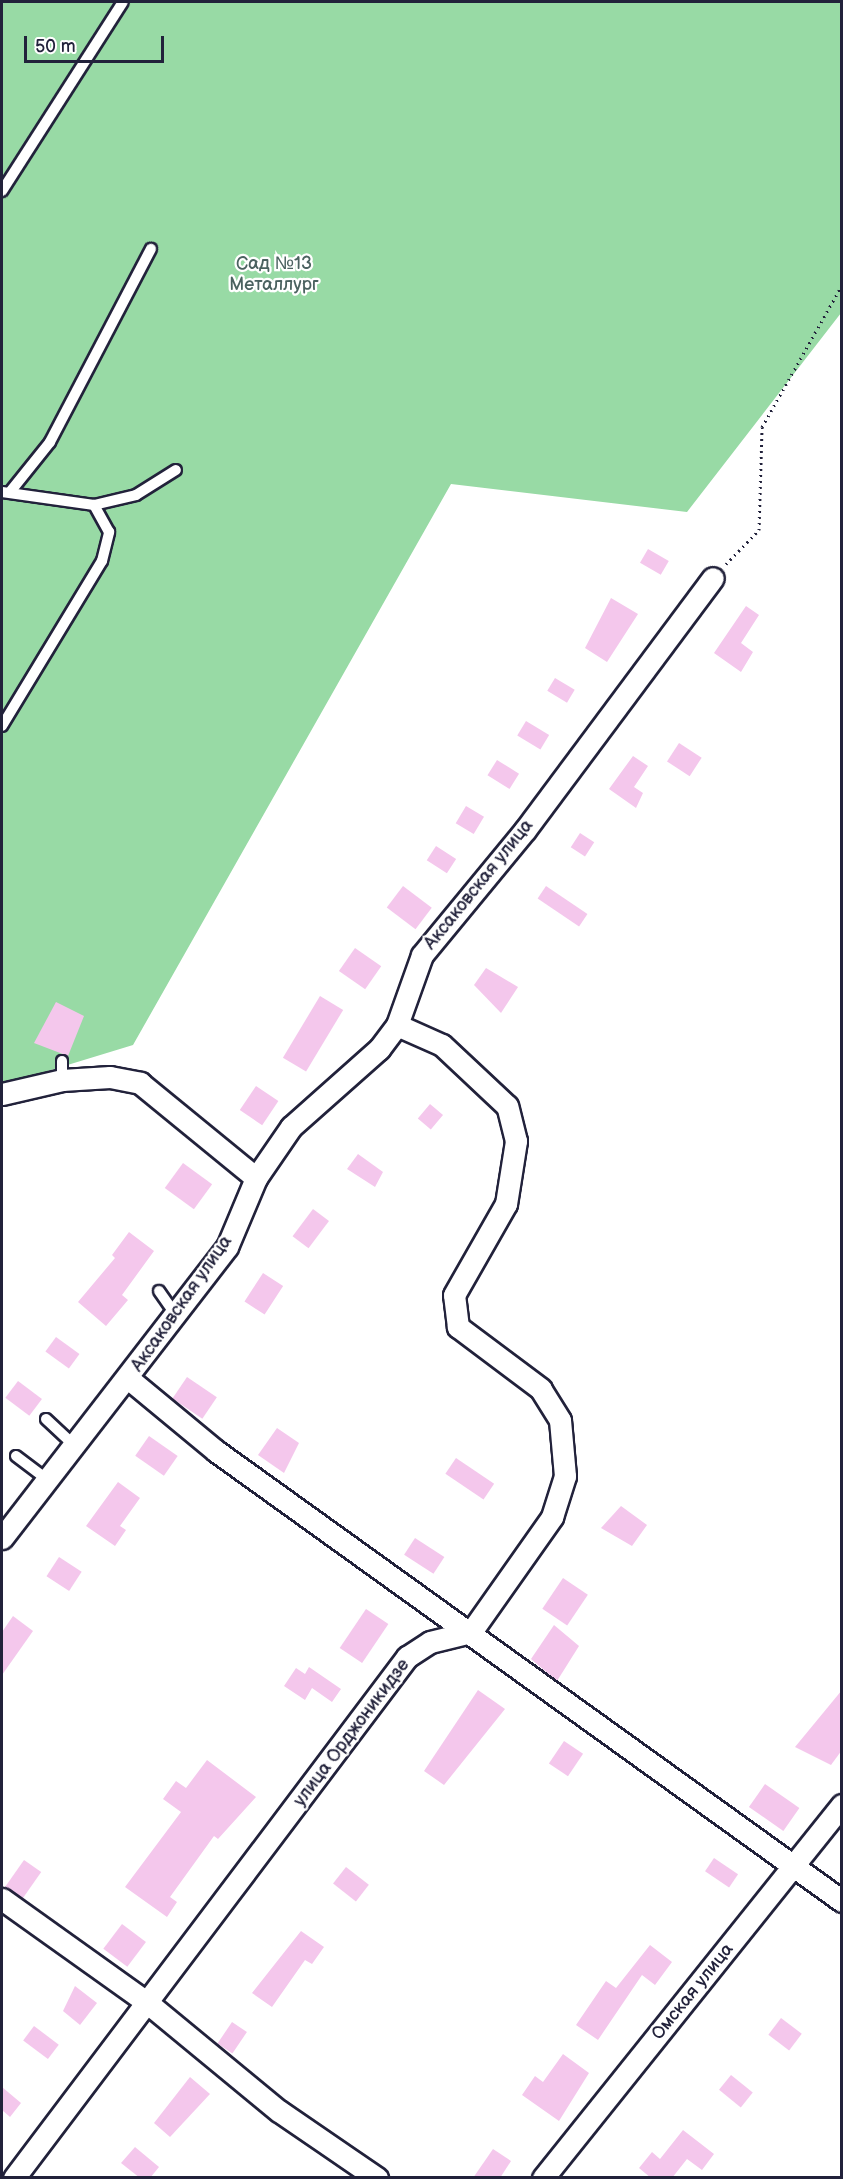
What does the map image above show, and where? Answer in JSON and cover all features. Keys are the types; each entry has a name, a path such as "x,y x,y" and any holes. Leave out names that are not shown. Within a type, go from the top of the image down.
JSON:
{"street":[{"name":"Аксаковская улица","path":"2,1538 73,1444 129,1379 227,1247 256,1178 291,1127 398,1025 407,985 422,955 525,830 713,578"},
{"path":"398,1025 442,1045 507,1106 516,1141 506,1204 454,1295 458,1328 541,1389 560,1420 566,1448 552,1517 471,1632"},
{"path":"2,1094 62,1071 140,1083 256,1178"},
{"path":"129,1379 216,1451 471,1632 842,1901"},
{"name":"улица Орджоникидзе","path":"14,2178 149,2004 407,1658 430,1642 471,1632"},
{"name":"Омская улица","path":"543,2178 795,1867 842,1805"},
{"path":"2,1899 149,2004 279,2111 377,2178"}],"lane":[{"path":"2,191 123,2"},
{"path":"6,492 50,442 151,249"},
{"path":"6,492 94,505 136,495 176,470"},
{"path":"2,726 102,561 109,532 94,505"},
{"path":"159,1291 177,1315"},
{"path":"46,1419 73,1444"},
{"path":"16,1456 47,1479"}],"path":[{"path":"713,578 759,530 762,427 842,285"}],"green space":[{"name":"Сад №13 Металлург","path":"2,2 841,2 841,313 687,512 451,484 133,1045 2,1085"}],"building":[{"path":"648,549 669,561 661,575 640,563"},
{"path":"611,598 638,614 607,662 585,648"},
{"path":"746,606 759,615 741,643 753,652 741,672 714,653"},
{"path":"555,678 575,690 567,703 547,691"},
{"path":"526,721 549,735 540,749 517,736"},
{"path":"679,743 702,758 690,776 667,761"},
{"path":"633,756 648,766 634,787 643,793 636,808 609,789"},
{"path":"497,760 519,774 510,789 487,775"},
{"path":"466,806 484,817 474,834 456,823"},
{"path":"580,833 594,842 585,857 571,847"},
{"path":"436,846 456,859 447,873 427,860"},
{"path":"403,886 432,908 416,929 387,908"},
{"path":"546,886 587,914 579,926 538,898"},
{"path":"355,948 381,966 365,989 339,971"},
{"path":"486,968 518,987 501,1013 474,985"},
{"path":"320,996 343,1010 306,1072 283,1058"},
{"path":"56,1002 84,1016 68,1056 34,1043"},
{"path":"256,1086 278,1101 262,1125 240,1110"},
{"path":"430,1104 443,1115 431,1129 418,1119"},
{"path":"358,1154 383,1172 375,1187 347,1169"},
{"path":"183,1163 212,1184 194,1209 165,1188"},
{"path":"313,1209 329,1221 309,1248 293,1236"},
{"path":"129,1232 154,1251 122,1295 128,1300 106,1326 78,1302 115,1258 112,1255"},
{"path":"263,1273 283,1286 265,1315 244,1302"},
{"path":"56,1337 79,1354 69,1369 45,1352"},
{"path":"187,1377 217,1397 202,1419 172,1399"},
{"path":"18,1381 42,1399 29,1416 5,1398"},
{"path":"277,1428 299,1443 284,1473 258,1455"},
{"path":"149,1436 178,1456 164,1476 135,1456"},
{"path":"456,1458 494,1484 484,1499 445,1474"},
{"path":"118,1482 140,1498 120,1526 126,1530 115,1546 86,1526"},
{"path":"621,1506 647,1525 632,1546 601,1528"},
{"path":"415,1538 444,1557 433,1574 404,1555"},
{"path":"59,1557 82,1572 69,1591 46,1576"},
{"path":"563,1578 588,1595 567,1625 542,1609"},
{"path":"366,1609 388,1624 362,1663 340,1648"},
{"path":"13,1616 33,1631 2,1675 2,1632"},
{"path":"554,1625 579,1646 557,1681 531,1659"},
{"path":"309,1667 341,1689 332,1702 312,1688 305,1700 284,1686 296,1668 305,1674"},
{"path":"478,1690 505,1709 444,1785 424,1771"},
{"path":"842,1690 842,1750 831,1765 795,1747"},
{"path":"564,1741 583,1754 568,1776 549,1763"},
{"path":"207,1760 256,1797 218,1839 214,1836 170,1897 177,1902 167,1917 125,1887 181,1812 163,1799 176,1781 186,1788"},
{"path":"765,1784 799,1808 783,1831 749,1807"},
{"path":"714,1858 738,1874 729,1887 705,1871"},
{"path":"24,1860 41,1872 22,1899 5,1887"},
{"path":"346,1867 369,1885 356,1901 333,1884"},
{"path":"122,1924 146,1942 127,1967 103,1949"},
{"path":"301,1931 324,1947 312,1964 305,1960 272,2007 252,1993"},
{"path":"650,1945 672,1962 655,1985 642,1975 598,2040 576,2025 606,1981 616,1988"},
{"path":"75,1986 97,2003 80,2025 63,2011"},
{"path":"781,2018 802,2034 789,2050 768,2035"},
{"path":"232,2022 247,2032 232,2054 217,2044"},
{"path":"34,2026 59,2045 48,2059 23,2040"},
{"path":"563,2054 589,2073 559,2121 522,2095 535,2076 543,2082"},
{"path":"731,2075 753,2093 741,2107 719,2090"},
{"path":"190,2077 210,2094 170,2137 154,2123"},
{"path":"2,2087 21,2103 10,2117 2,2110"},
{"path":"683,2130 714,2154 702,2170 687,2159 672,2178 651,2178 639,2168 652,2152 660,2159"},
{"path":"135,2147 159,2167 150,2178 140,2178 121,2163"},
{"path":"493,2149 511,2161 500,2178 473,2178"}]}
